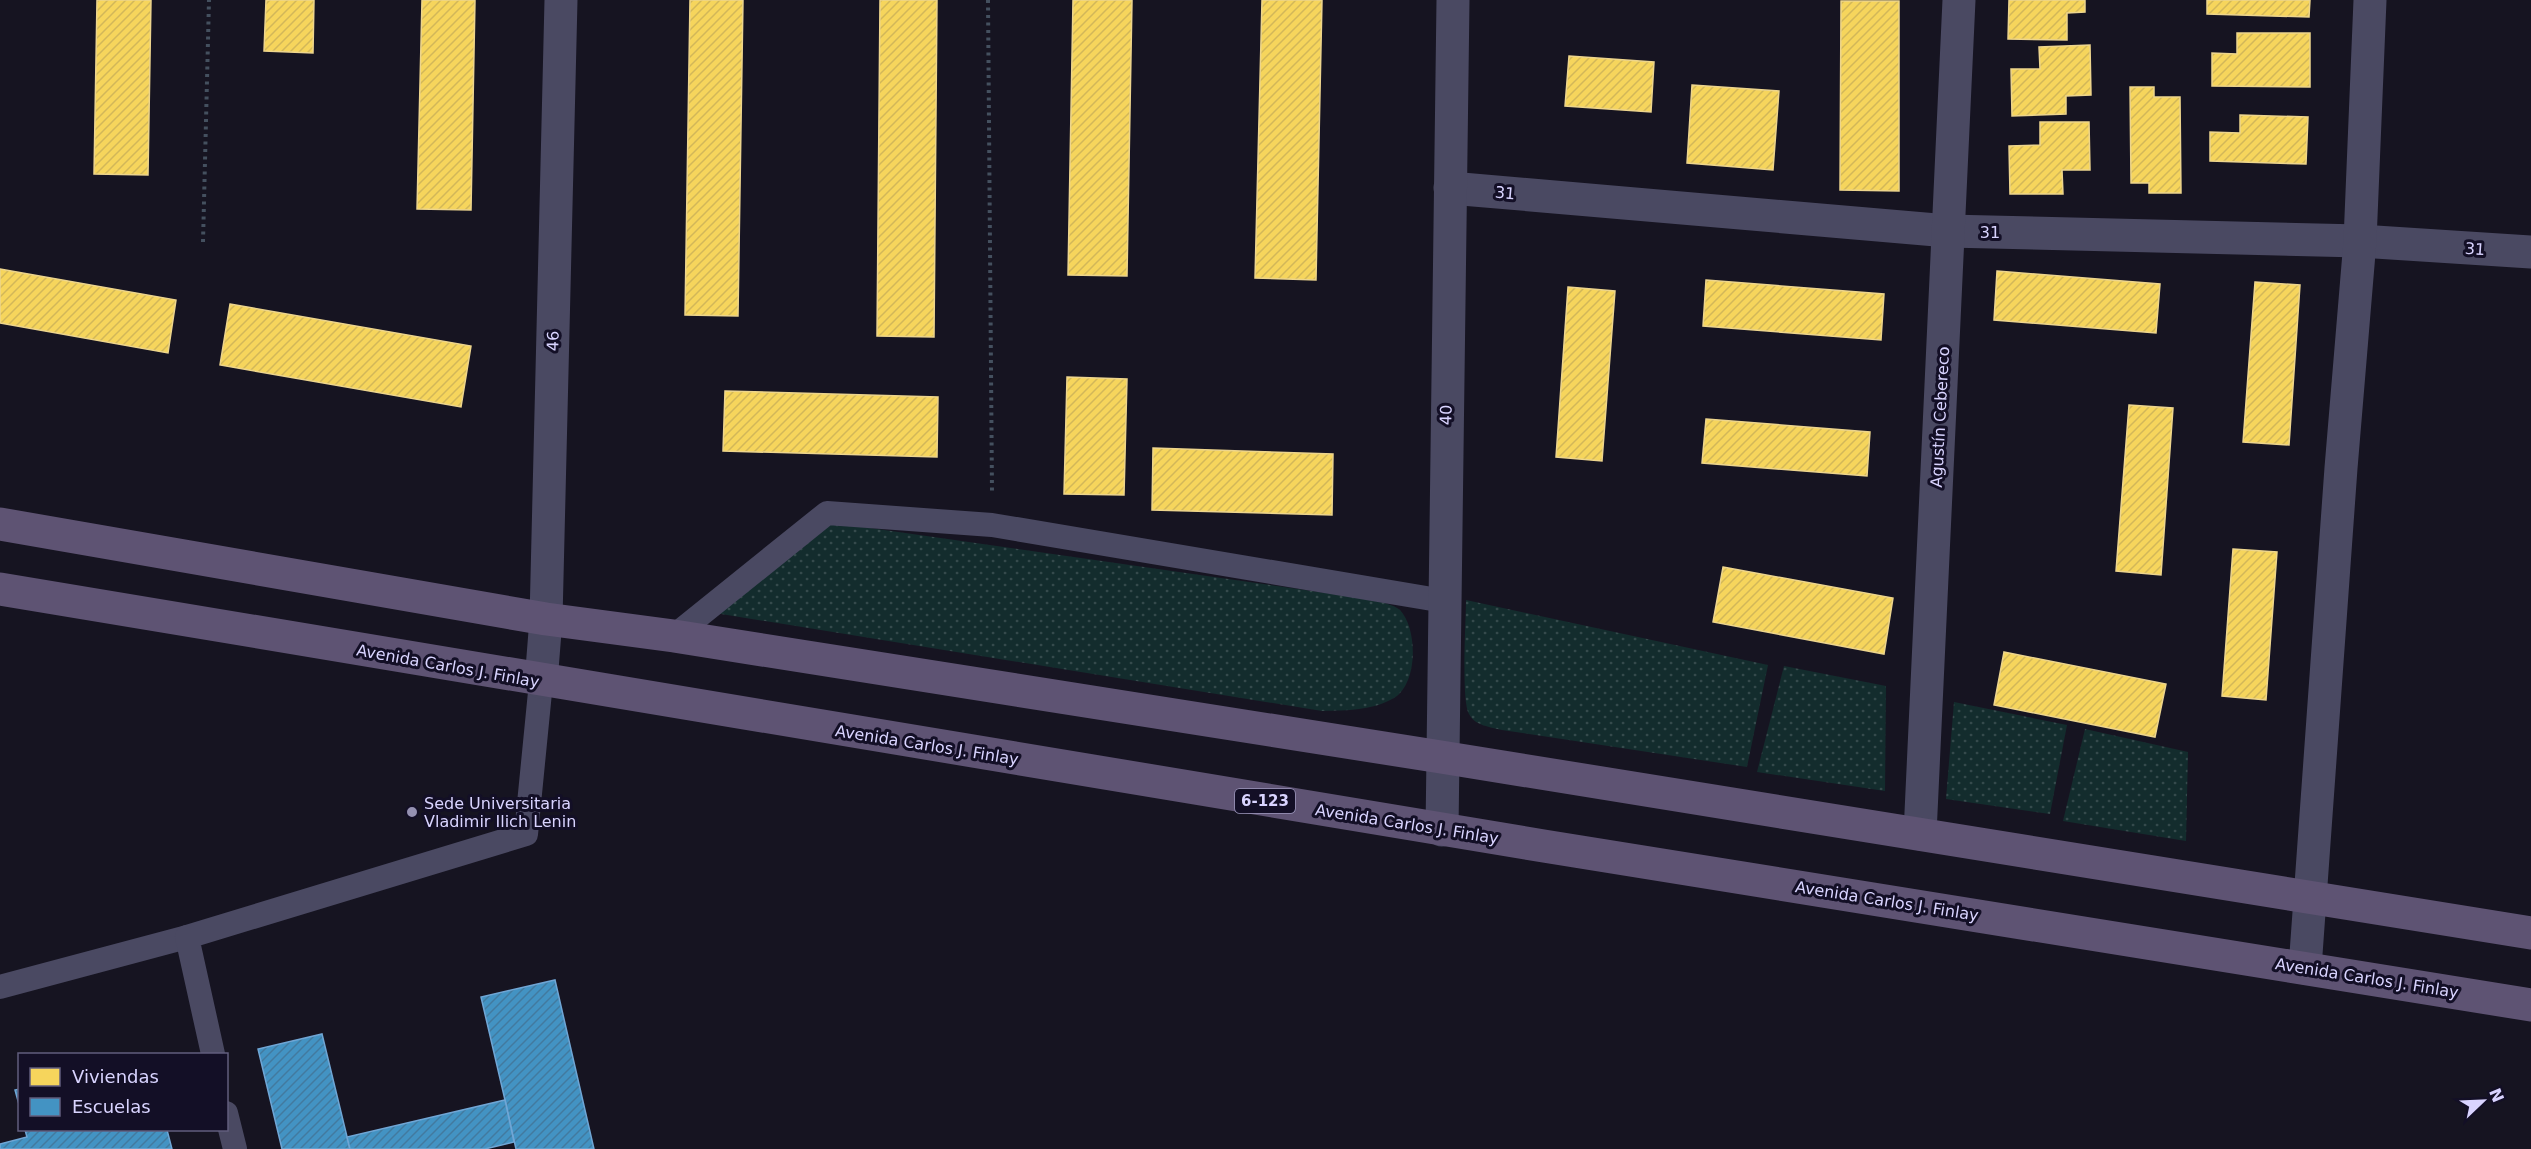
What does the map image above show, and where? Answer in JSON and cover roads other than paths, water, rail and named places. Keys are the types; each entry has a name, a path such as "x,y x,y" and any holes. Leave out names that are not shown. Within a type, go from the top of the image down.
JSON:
{"main road":[{"path":"0,524 546,619 674,636 1442,757 2531,933"},
{"name":"Avenida Carlos J. Finlay","path":"0,589 542,682 1442,830 2531,1005"}],"street":[{"name":"46","path":"542,682 546,619 561,0"},
{"name":"40","path":"1442,830 1453,0"},
{"name":"Agustín Cebereco","path":"1920,834 1959,0"},
{"path":"2305,968 2360,241 2370,0"},
{"name":"31","path":"1450,188 1948,231 2360,241 2531,252"}],"lane":[{"path":"674,636 827,513 992,525 1444,601"},
{"path":"0,987 187,937 526,834 542,682"},
{"path":"187,937 213,1053"},
{"path":"228,1121 235,1149"}],"place":[{"name":"Sede Universitaria Vladimir Ilich Lenin","path":"412,812"}]}
